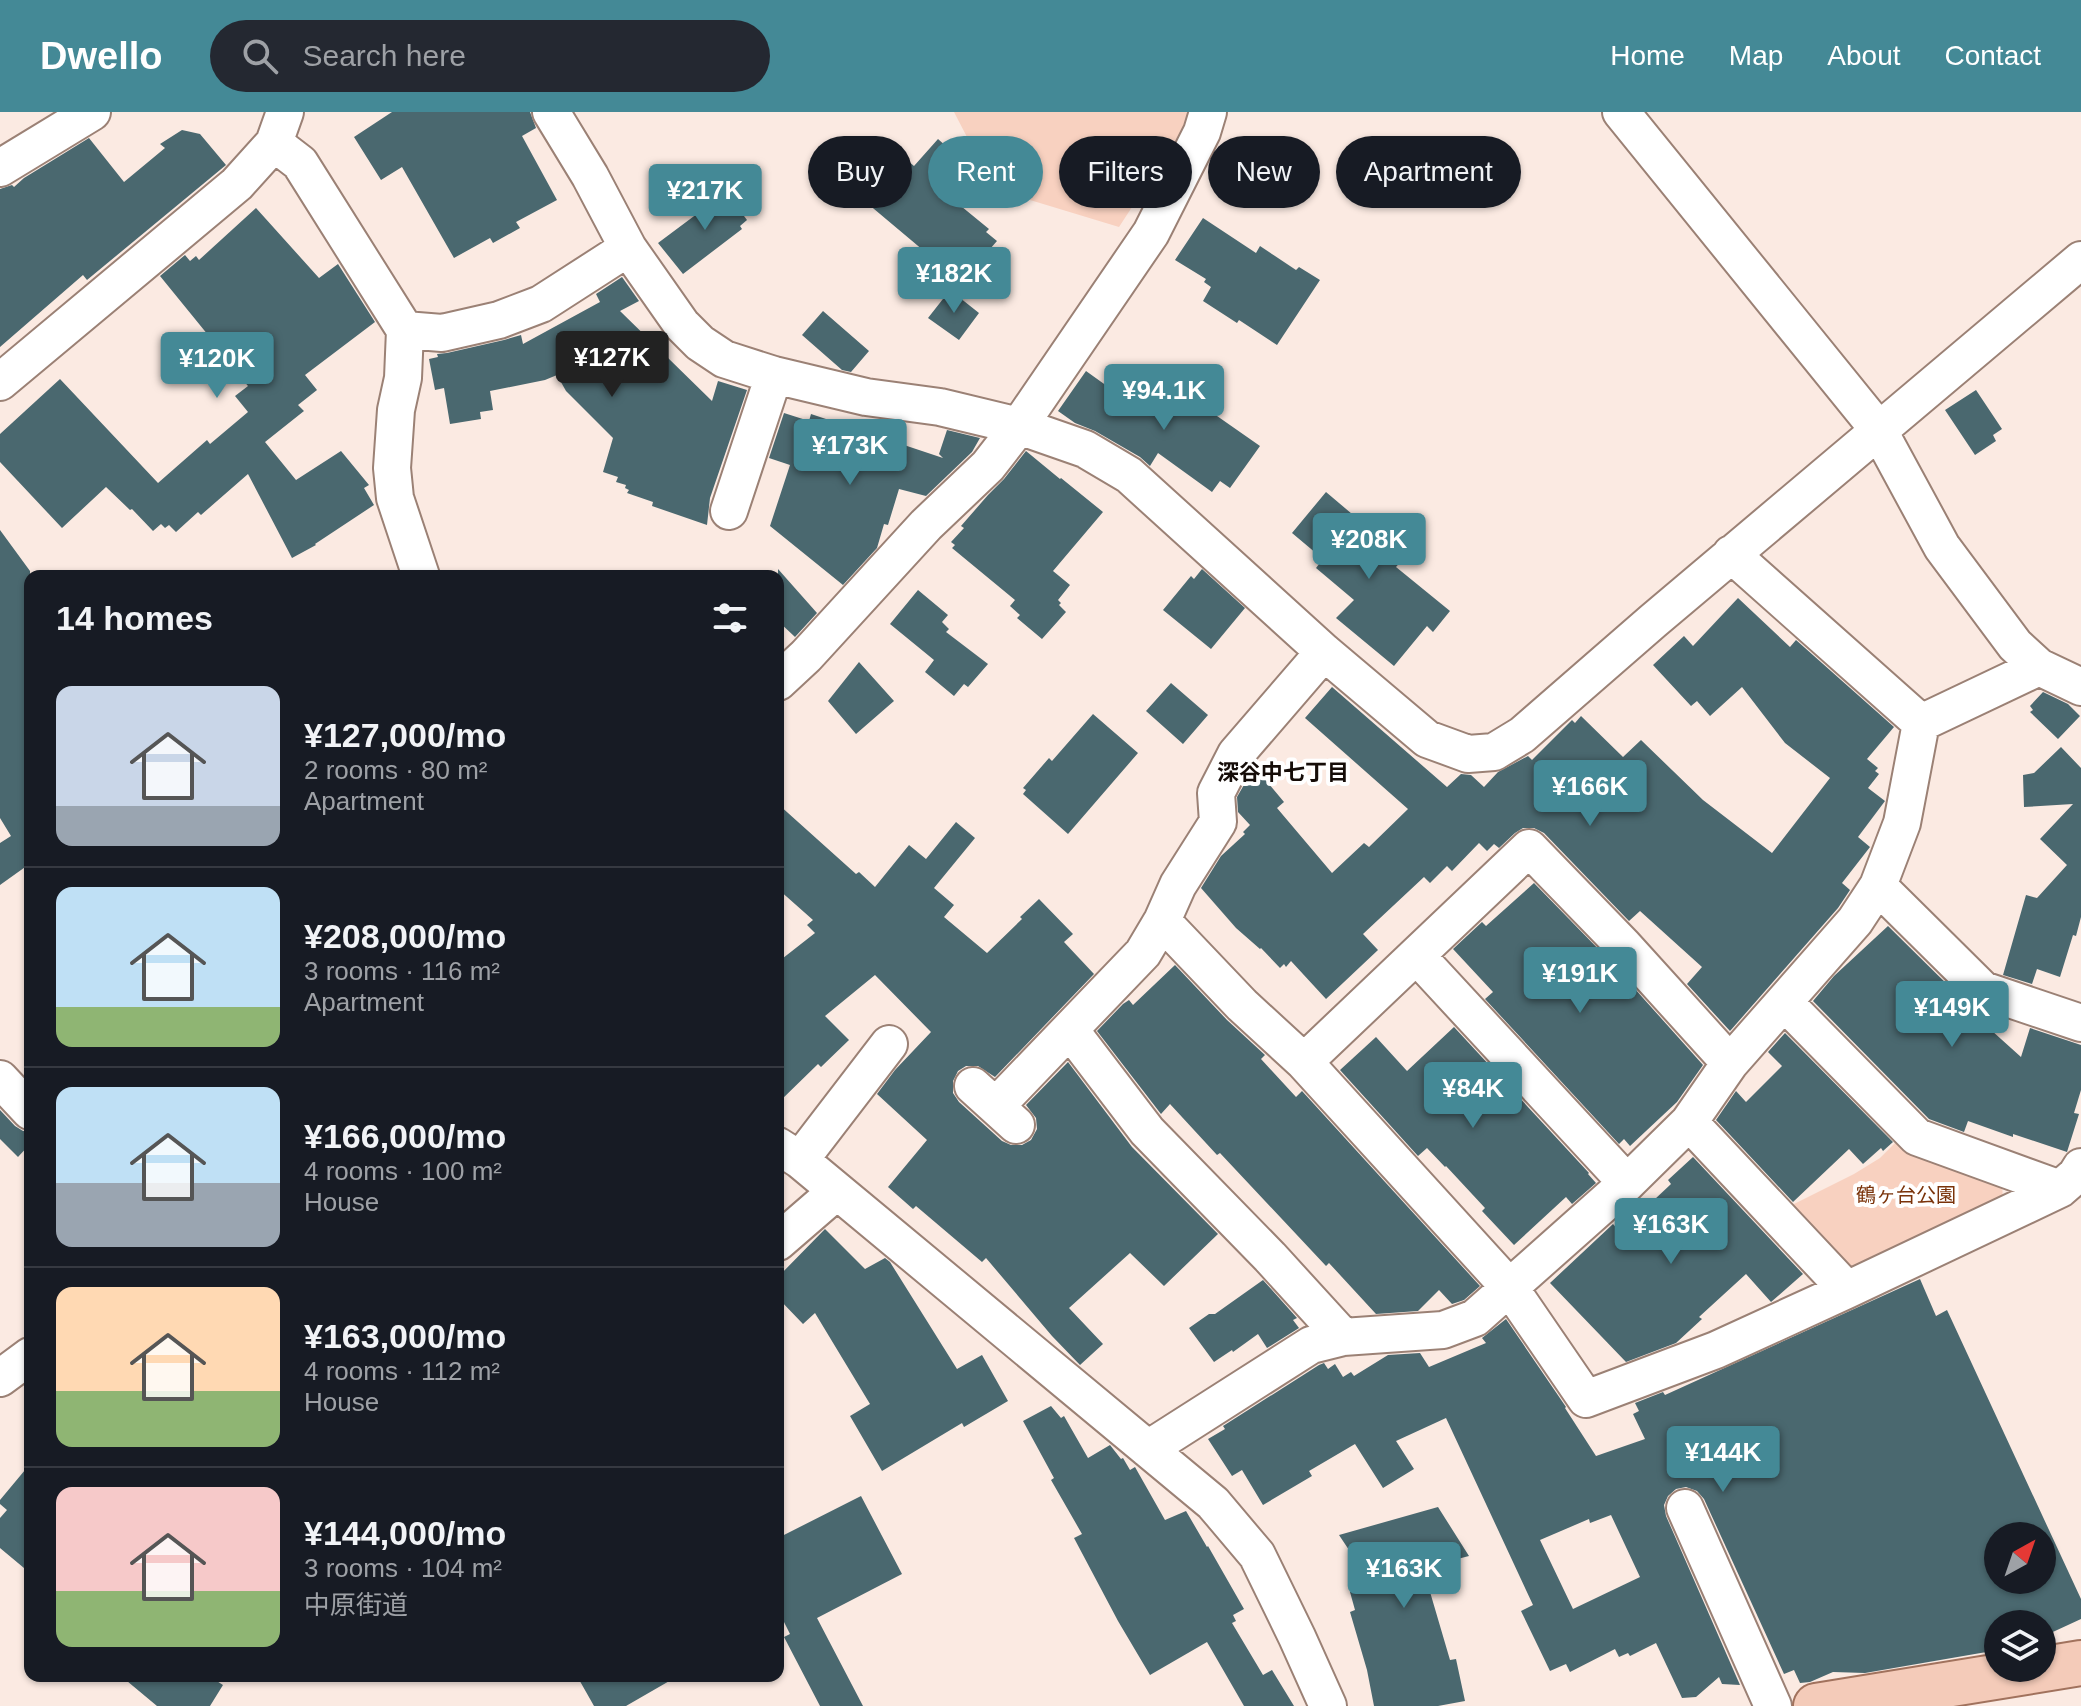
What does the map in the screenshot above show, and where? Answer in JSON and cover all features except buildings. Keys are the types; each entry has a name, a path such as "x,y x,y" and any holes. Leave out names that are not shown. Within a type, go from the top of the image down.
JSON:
{"main road":[{"path":"1816,1706 1916,1698 2081,1663"}],"street":[{"path":"6,155 92,112"},
{"path":"551,112 590,176 628,248 682,325 700,343 724,359 774,375 866,397 940,407 1019,426 1085,449 1129,475 1324,652 1427,739 1468,754 1494,752 1522,735 1878,429 2081,260"},
{"path":"784,676 926,525 988,466 1019,426 1151,233 1202,132 1208,112"},
{"path":"1621,112 1878,429 1942,547 2015,645 2039,667 2081,687"},
{"path":"0,382 237,184 280,128 405,330 403,378 396,410 392,468 395,498 419,570"},
{"path":"405,330 442,333 499,320 541,304 628,248"},
{"path":"729,511 774,375"},
{"path":"1731,554 1921,723"},
{"path":"995,1106 1143,953 1178,885 1218,822 1216,793 1236,754 1324,652"},
{"path":"1921,723 2039,667"},
{"path":"1148,1449 1311,1345 1343,1337 1443,1330 1475,1318 1627,1183 1689,1122 1730,1063 1855,921 1878,886 1902,823 1921,723"},
{"path":"1304,1062 1529,848 1624,946 1730,1063"},
{"path":"1878,886 1983,990 2081,1023"},
{"path":"1162,921 1242,1005 1304,1062 1510,1288 1586,1399 1716,1350 1847,1290 2070,1178"},
{"path":"1417,956 1627,1183"},
{"path":"1784,1002 1917,1137 2070,1178"},
{"path":"1070,1030 1147,1131 1343,1337"},
{"path":"889,1044 789,1153 1213,1503 1257,1555 1328,1706"},
{"path":"0,1079 24,1105"},
{"path":"1689,1122 1847,1290"},
{"path":"784,1237 837,1191"},
{"path":"0,1378 24,1360"},
{"path":"1685,1508 1773,1706"}],"green space":[{"path":"954,112 1194,112 1178,136 1059,136 1059,208 1131,208 1119,227 1043,204 1043,136 966,136"},
{"name":"鶴ヶ台公園","path":"1901,1137 2002,1183 2003,1202 1860,1269 1841,1266 1788,1207 1880,1158"}],"district":[{"name":"深谷中七丁目","path":"1283,772"}]}
